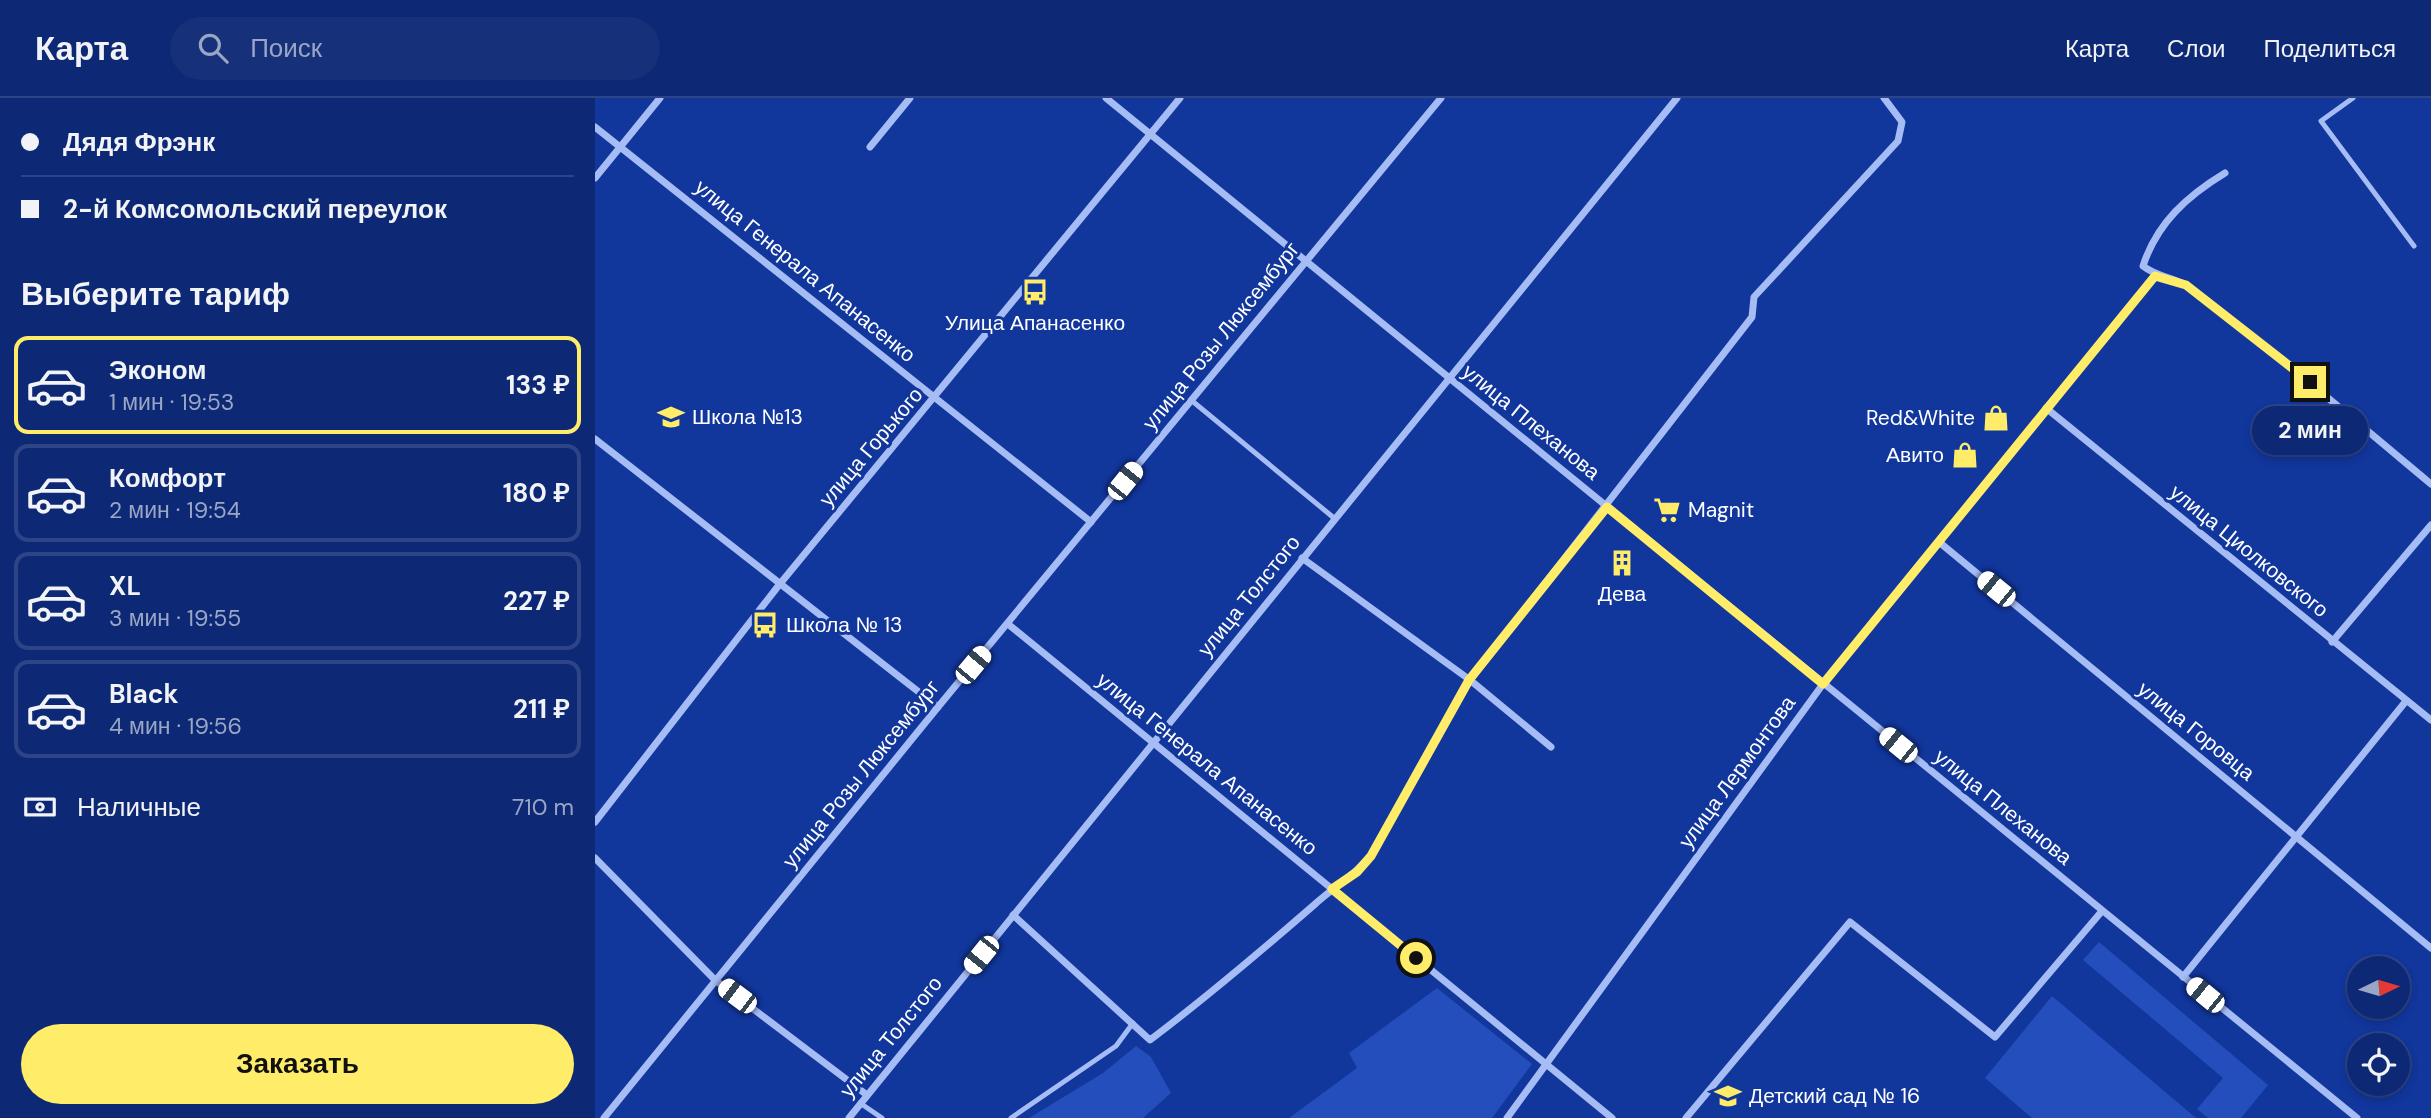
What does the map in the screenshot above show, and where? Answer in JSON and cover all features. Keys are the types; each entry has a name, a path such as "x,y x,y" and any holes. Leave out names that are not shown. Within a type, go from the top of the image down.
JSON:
{"street":[{"path":"595,178 660,98"},
{"path":"870,146 910,98"},
{"name":"улица Плеханова","path":"1106,98 2357,1118"},
{"name":"улица Горького","path":"595,822 779,585 1180,98"},
{"name":"улица Розы Люксембург","path":"604,1118 938,707 1441,98"},
{"name":"улица Толстого","path":"849,1118 1677,98"},
{"path":"1013,915 1150,1040 1211,995 1332,889 1357,872 1371,856 1469,680 1607,507 1752,317 1754,297 1898,141 1902,131 1898,113 1884,98"},
{"name":"улица Генерала Апанасенко","path":"595,127 1091,522"},
{"path":"2225,173 2192,193 2151,241 2143,266 2155,276 2186,285 2290,366 2431,484"},
{"name":"улица Лермонтова","path":"1507,1118 1823,684 2155,276"},
{"name":"улица Циолковского","path":"2046,408 2431,720"},
{"path":"595,439 938,707"},
{"path":"2332,642 2431,525"},
{"name":"улица Горовца","path":"1939,542 2431,948"},
{"path":"1303,558 1469,680 1551,747"},
{"name":"улица Генерала Апанасенко","path":"1008,624 1612,1118"},
{"path":"2183,977 2406,701"},
{"path":"595,858 715,980 867,1095"},
{"path":"1686,1118 1850,922 1995,1037 2102,911"}],"lane":[{"path":"2353,98 2321,121 2414,246"},
{"path":"1191,400 1335,518"},
{"path":"1011,1118 1116,1045 1133,1023"},
{"path":"860,1102 882,1118"}],"shaded area":[{"path":"2099,942 2268,1085 2241,1118 2208,1118 2197,1109 2223,1078 2083,960"},
{"path":"1437,988 1532,1064 1492,1118 1289,1118 1357,1068 1349,1053"},
{"path":"2052,996 2196,1118 2032,1118 1985,1078"},
{"path":"1136,1046 1151,1057 1171,1093 1143,1118 1029,1118 1103,1073"}],"place":[{"name":"Улица Апанасенко","path":"1035,292"},
{"name":"Школа №13","path":"671,417"},
{"name":"Red&White","path":"1996,418"},
{"name":"Авито","path":"1965,455"},
{"name":"Magnit","path":"1667,510"},
{"name":"Дева","path":"1622,563"},
{"name":"Школа № 13","path":"765,625"},
{"name":"Детский сад № 16","path":"1728,1096"}],"route":[{"path":"1416,958 1332,889 1357,872 1371,856 1469,680 1607,507 1823,684 2155,276 2186,285 2310,382"}]}
